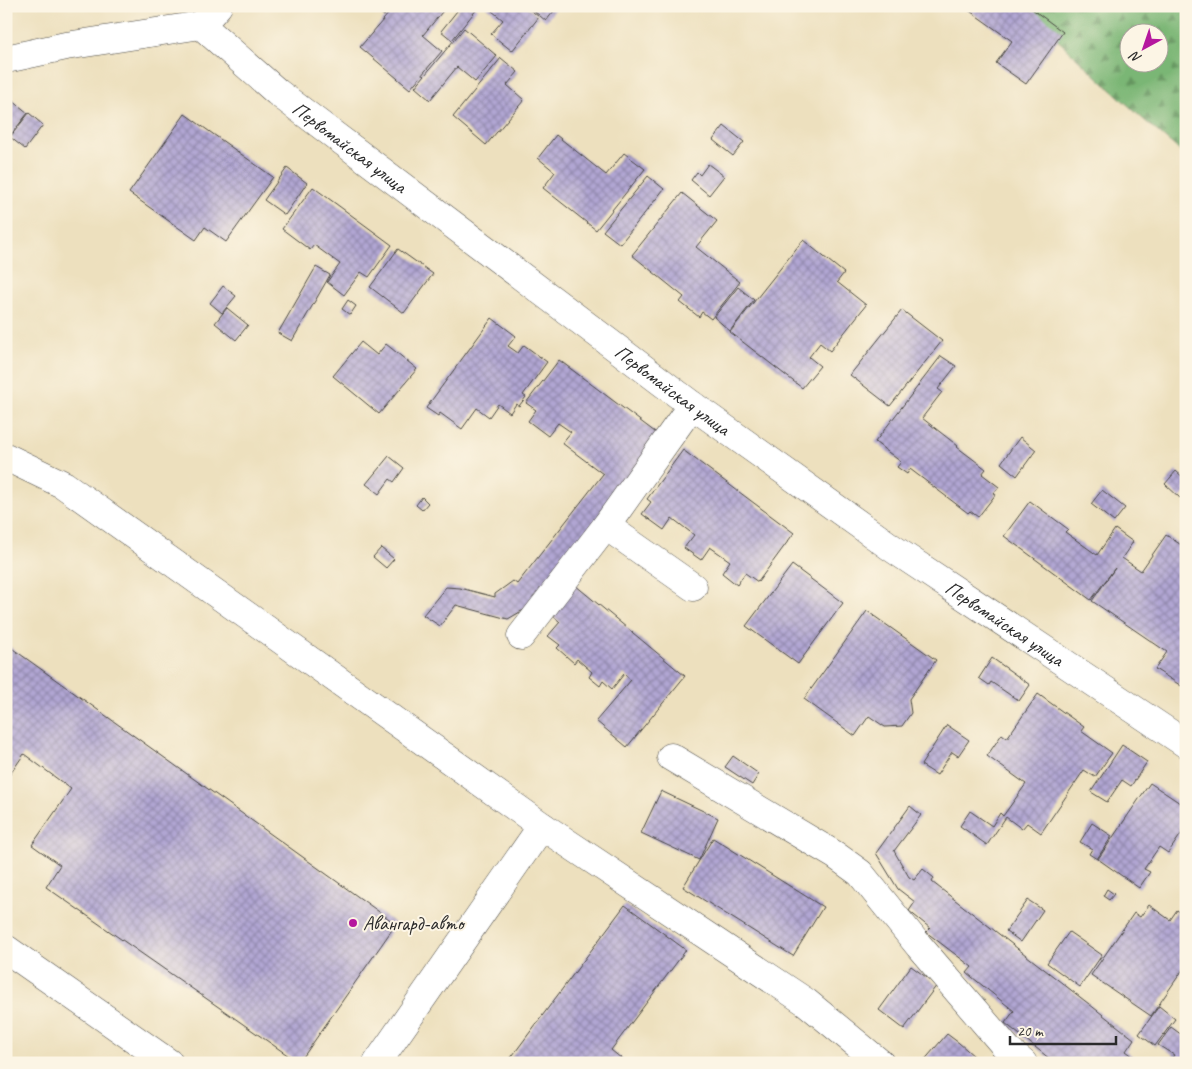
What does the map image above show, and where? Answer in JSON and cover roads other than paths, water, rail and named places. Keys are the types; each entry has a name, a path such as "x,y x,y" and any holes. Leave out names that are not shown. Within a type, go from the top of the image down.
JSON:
{"street":[{"path":"6,59 210,16"},
{"name":"Первомайская улица","path":"210,16 277,92 692,405 892,548 1186,744"},
{"path":"521,636 606,526 692,405"},
{"path":"6,457 64,485 542,826 806,1002 880,1063"},
{"path":"606,526 694,587"},
{"path":"670,757 834,855 860,873 1010,1052 1023,1063"},
{"path":"377,1063 542,826"},
{"path":"6,949 169,1063"}],"place":[{"name":"Авангард-авто","path":"353,923"}]}
